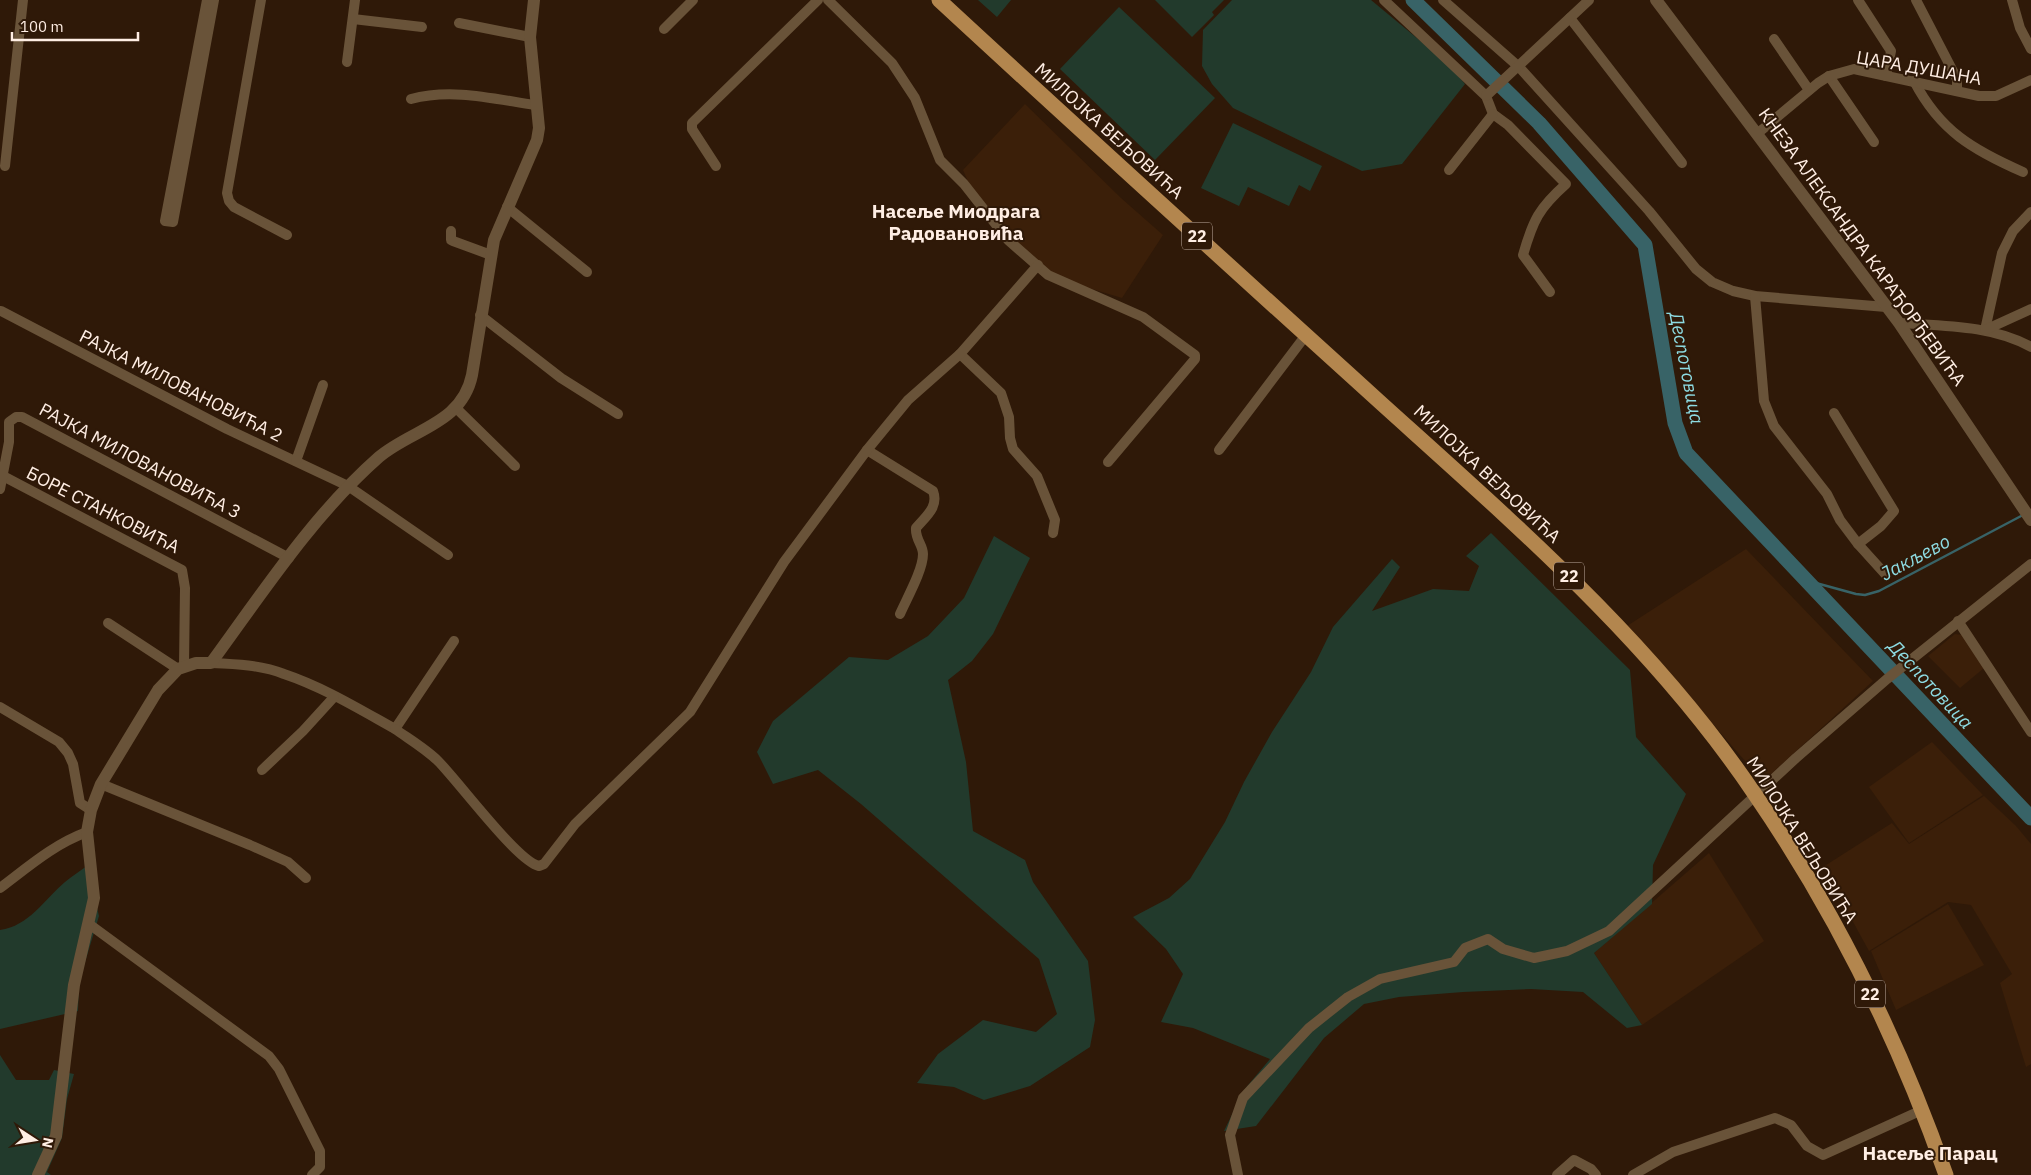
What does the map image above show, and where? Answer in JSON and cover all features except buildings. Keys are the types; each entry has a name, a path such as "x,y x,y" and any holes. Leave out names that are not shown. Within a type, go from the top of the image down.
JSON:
{"main road":[{"name":"МИЛОЈКА ВЕЉОВИЋА","path":"939,0 1306,335 1508,516 1585,591 1667,679 1756,795 1811,883 1890,1032 1946,1175"}],"street":[{"path":"5,166 23,0"},
{"path":"208,0 165,221 172,222 214,0"},
{"path":"261,0 227,193 229,201 234,207 287,235"},
{"path":"347,62 355,0"},
{"path":"211,662 289,558 348,486 398,443 430,427 456,408 469,388 491,255 507,206 537,140 539,128 535,105 530,36 534,0"},
{"path":"664,29 693,0"},
{"path":"716,166 692,129 692,123 818,0"},
{"path":"828,0 892,63 915,98 940,160 964,184 1008,240 1048,275 1143,317 1195,355 1195,359 1108,462"},
{"path":"1384,0 1488,94 1493,114 1508,125 1566,184 1544,204 1530,231 1523,255 1550,292"},
{"path":"1443,0 1515,70 1649,211 1696,269 1712,282 1733,291 1754,296 1886,307"},
{"path":"1572,0 1580,10"},
{"path":"1488,94 1589,0"},
{"name":"КНЕЗА АЛЕКСАНДРА КАРАЂОРЂЕВИЋА","path":"1656,0 1758,133 1899,323 2031,520"},
{"path":"1858,0 1891,51 1886,76"},
{"path":"1916,0 1957,79 1957,91"},
{"path":"2012,0 2020,28 2031,49"},
{"path":"1570,18 1682,163"},
{"path":"353,19 422,27"},
{"path":"459,23 530,36"},
{"path":"1774,39 1809,90"},
{"name":"ЦАРА ДУШАНА","path":"1758,133 1809,90 1829,76 1854,69 1979,96 1996,96 2031,80"},
{"path":"1829,76 1874,142"},
{"path":"1914,81 1936,115 1962,141 1992,158 2023,172"},
{"path":"411,99 441,94 461,94 535,105"},
{"path":"1448,170 1493,114"},
{"path":"507,206 587,272"},
{"path":"1985,330 2002,253 2013,231 2031,212"},
{"path":"451,230 451,240 453,242 491,255"},
{"path":"38,1175 56,1136 74,985 94,898 87,832 91,810 101,784 158,690 181,667 211,662 250,665 283,673 317,687 395,729 437,760 493,825 529,863 539,866 548,861 574,824 690,712 784,562 867,450 908,400 960,354 1038,265"},
{"path":"1754,296 1764,402 1768,414 1774,426 1827,494 1840,520 1858,544 1886,575"},
{"path":"1985,330 2031,310"},
{"name":"РАЈКА МИЛОВАНОВИЋА 2","path":"1,312 227,429 348,486 448,554"},
{"path":"480,315 561,378 618,414"},
{"path":"1899,323 1985,330 2013,337 2031,347"},
{"path":"1219,450 1306,335"},
{"path":"960,354 1001,394 1009,417 1010,438 1013,449 1037,476 1054,520 1053,533"},
{"path":"296,462 323,384"},
{"path":"456,408 516,466"},
{"path":"1834,413 1894,511 1881,526 1858,544"},
{"name":"РАЈКА МИЛОВАНОВИЋА 3","path":"0,489 9,442 4,432 9,422 16,417 30,420 289,558"},
{"path":"867,450 933,491 936,498 934,507 916,528 916,538 923,552 922,562 900,614"},
{"name":"БОРЕ СТАНКОВИЋА","path":"3,476 182,570 185,588 181,667"},
{"path":"1238,1175 1230,1135 1243,1098 1309,1028 1348,997 1380,979 1454,962 1465,948 1488,940 1503,949 1534,958 1567,951 1609,931 1886,678 2031,564"},
{"path":"1958,621 2031,732"},
{"path":"108,623 181,667"},
{"path":"395,729 454,641"},
{"path":"262,770 303,731 334,697"},
{"path":"0,707 59,742 68,753 73,764 80,803 91,810"},
{"path":"101,784 288,862 306,878"},
{"path":"0,888 68,839 87,832"},
{"path":"89,924 269,1056 279,1069 320,1151 320,1167 312,1175"},
{"path":"1633,1175 1673,1152 1775,1118 1791,1124 1807,1146 1822,1155 1922,1110"},
{"path":"1557,1175 1574,1160 1591,1169 1596,1175"}],"shaded area":[{"path":"1025,104 1121,198 1163,235 1122,298 1052,277 977,202 963,170"},
{"path":"1746,549 1873,681 1770,775 1753,770 1627,626"},
{"path":"1955,634 1962,635 1984,668 1960,688 1928,656"},
{"path":"1932,742 1983,795 1909,843 1869,787"},
{"path":"1984,796 2016,826 2031,844 2031,1064 2026,1067 2000,983 2012,974 1971,905 1948,902 1869,951 1823,867 1892,823 1909,844"},
{"path":"1709,853 1764,941 1642,1025 1594,953"},
{"path":"1948,904 1984,965 1896,1010 1871,951"}],"green space":[{"path":"978,0 1011,0 997,17"},
{"path":"1155,0 1224,0 1212,12 1214,15 1192,37"},
{"path":"1232,0 1371,0 1447,63 1465,84 1402,164 1362,171 1233,108 1212,84 1202,66 1203,30"},
{"path":"1119,7 1215,98 1155,160 1060,69"},
{"path":"1233,123 1322,166 1310,191 1299,185 1289,206 1248,187 1239,206 1201,188"},
{"path":"1491,533 1630,670 1636,737 1686,794 1653,865 1652,904 1594,953 1642,1025 1627,1028 1583,992 1531,989 1463,992 1399,997 1364,1004 1324,1038 1256,1126 1224,1131 1244,1090 1270,1059 1193,1028 1161,1022 1183,974 1166,949 1133,917 1169,898 1190,879 1225,822 1244,782 1272,732 1311,672 1333,627 1392,559 1400,567 1372,611 1433,589 1469,591 1479,566 1466,556"},
{"path":"994,536 1030,558 993,634 972,661 948,680 966,762 973,831 1025,860 1033,882 1088,961 1095,1020 1090,1047 1030,1086 984,1100 954,1087 917,1083 938,1054 983,1020 1036,1032 1057,1014 1039,959 861,804 818,770 773,784 757,752 773,721 849,657 888,660 928,636 964,598"},
{"path":"87,866 99,916 79,982 78,1011 0,1029 0,930 10,928 28,918 65,882"},
{"path":"0,1055 16,1080 49,1080 54,1070 74,1074 67,1099 62,1138 47,1172 51,1175 0,1175"}],"waterway":[{"name":"Деспотовица","path":"1413,0 1539,123 1645,245 1675,423 1686,453 2031,818"},
{"name":"Јакљево","path":"1805,580 1856,594 1865,595 1879,591 2023,515"}],"district":[{"name":"Насеље Миодрага Радовановића","path":"956,222"},
{"name":"Насеље Парац","path":"1930,1153"}]}
